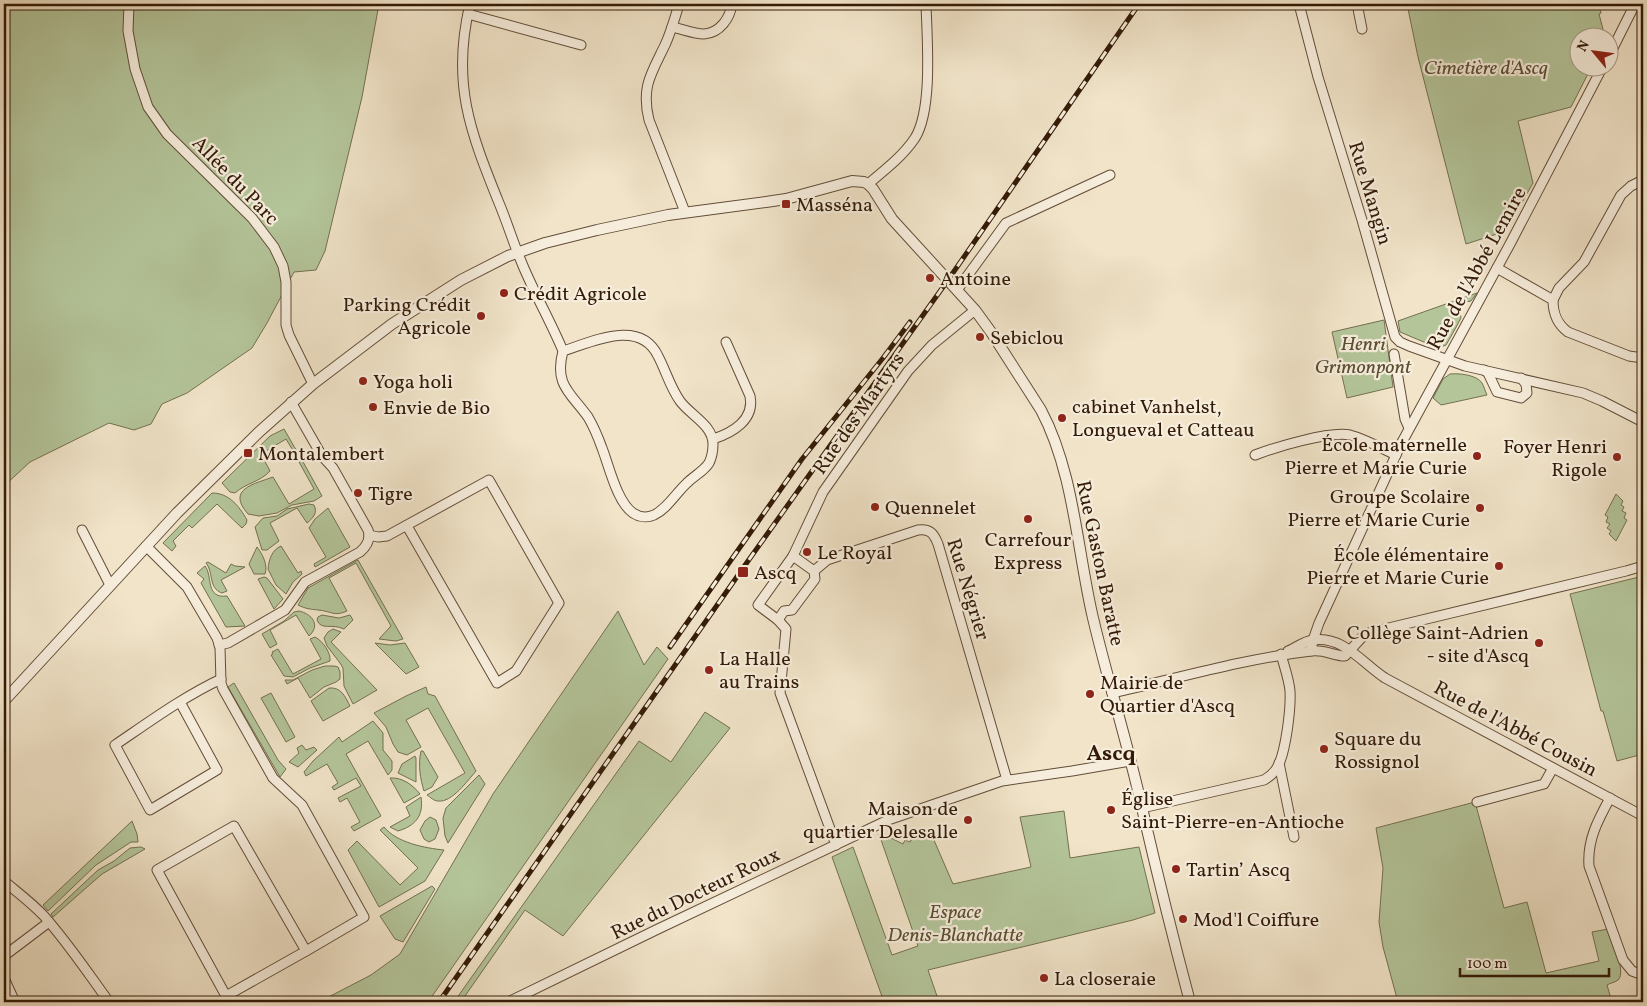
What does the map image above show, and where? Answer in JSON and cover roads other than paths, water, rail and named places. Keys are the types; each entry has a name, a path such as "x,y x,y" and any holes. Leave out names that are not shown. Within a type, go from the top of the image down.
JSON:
{"street":[{"name":"Allée du Parc","path":"129,4 128,31 135,69 148,107 167,134 252,218 274,247 286,282 286,325 312,384"},
{"path":"470,4 462,52 466,108 478,152 518,252 563,350 560,365 562,381 568,394 592,423 621,497 632,512 643,517 660,511 709,462 713,450 713,439 705,425 690,413 680,401 670,385 655,351 645,341 632,336 605,337 563,350"},
{"path":"679,4 672,27 650,74 646,87 646,108 648,120 685,212"},
{"path":"672,27 699,34 711,32 722,25 727,19 732,4"},
{"path":"4,702 199,490 291,402 384,330 461,280 518,252 572,236 685,212 778,200 852,181 868,184 906,149 923,121 926,94 926,4"},
{"name":"Rue Mangin","path":"1299,4 1318,77 1365,229 1394,335 1403,343 1446,360 1589,395 1643,422"},
{"path":"1357,4 1362,29"},
{"path":"1620,34 1635,4"},
{"path":"468,14 580,46"},
{"name":"Rue de l'Abbé Lemire","path":"1311,651 1313,640 1409,428 1497,268 1597,78"},
{"path":"957,290 1006,223 1110,175"},
{"path":"1643,180 1631,186 1621,195 1584,262 1559,288 1553,300 1556,319 1568,332 1629,356 1643,358"},
{"name":"Rue Gaston Baratte","path":"868,184 892,219 975,310 991,332 1041,410 1054,441 1072,508 1092,616 1190,1002"},
{"path":"1497,268 1553,300"},
{"name":"Rue des Martyrs","path":"778,620 758,605 793,556 820,497 908,371 932,345 975,310"},
{"path":"713,439 726,435 736,429 745,418 751,405 750,396 726,342"},
{"path":"1394,354 1405,419 1409,428"},
{"path":"1484,370 1488,373 1497,392 1517,398 1521,398 1527,393 1526,384 1521,378"},
{"path":"219,645 228,643 285,610 305,582 360,552 367,544 369,535 333,468 322,456 291,402"},
{"path":"1255,455 1280,446 1342,434 1355,437 1396,455"},
{"path":"369,535 385,536 407,526 489,480 559,603 511,676 497,683 407,526"},
{"path":"82,530 110,585"},
{"name":"Rue Négrier","path":"814,571 827,560 918,530 929,530 932,533 943,563 1007,780"},
{"path":"146,546 190,592 217,638 220,680 223,689 271,775 302,805 364,917 306,951 226,996 157,870 234,826 306,951"},
{"path":"793,556 814,571 815,579 792,610 784,611 778,620 785,626 786,633 780,693 836,845"},
{"path":"1112,693 1215,668 1282,658 1311,651 1325,651 1343,656 1363,637 1372,632 1643,566"},
{"path":"1282,658 1313,640"},
{"name":"Rue de l'Abbé Cousin","path":"1313,640 1331,640 1350,651 1385,678 1643,816"},
{"path":"1142,808 1271,777 1280,763 1290,699 1289,683 1282,658"},
{"path":"180,702 217,770 150,810 115,745 180,702 220,680"},
{"name":"Rue du Docteur Roux","path":"508,1002 888,820 1007,780 1130,761"},
{"path":"1280,763 1294,837"},
{"path":"1477,802 1544,784 1553,768"},
{"path":"1610,798 1591,838 1589,866 1623,960 1632,971 1643,975"},
{"path":"4,881 34,906 49,922 69,946 108,1002"},
{"path":"4,956 49,922"},
{"path":"4,978 15,1002"}],"railway":[{"path":"439,1002 748,561 948,280 1139,4"},
{"path":"670,647 802,459 910,322"}],"place":[{"name":"Masséna","path":"786,204"},
{"name":"Antoine","path":"930,278"},
{"name":"Crédit Agricole","path":"504,293"},
{"name":"Parking Crédit Agricole","path":"481,316"},
{"name":"Sebiclou","path":"980,337"},
{"name":"Yoga holi","path":"363,381"},
{"name":"Envie de Bio","path":"373,407"},
{"name":"cabinet Vanhelst, Longueval et Catteau","path":"1062,418"},
{"name":"Montalembert","path":"248,453"},
{"name":"École maternelle Pierre et Marie Curie","path":"1477,456"},
{"name":"Foyer Henri Rigole","path":"1617,457"},
{"name":"Tigre","path":"358,493"},
{"name":"Quennelet","path":"875,507"},
{"name":"Groupe Scolaire Pierre et Marie Curie","path":"1480,508"},
{"name":"Carrefour Express","path":"1028,519"},
{"name":"Le Royal","path":"807,552"},
{"name":"École élémentaire Pierre et Marie Curie","path":"1499,566"},
{"name":"Ascq","path":"743,572"},
{"name":"Collège Saint-Adrien - site d'Ascq","path":"1539,643"},
{"name":"La Halle au Trains","path":"709,670"},
{"name":"Mairie de Quartier d'Ascq","path":"1090,694"},
{"name":"Square du Rossignol","path":"1324,749"},
{"name":"Église Saint-Pierre-en-Antioche","path":"1111,810"},
{"name":"Maison de quartier Delesalle","path":"968,820"},
{"name":"Tartin’ Ascq","path":"1176,869"},
{"name":"Mod'l Coiffure","path":"1183,919"},
{"name":"La closeraie","path":"1044,978"}],"district":[{"name":"Ascq","path":"1111,752"}],"park label":[{"name":"Cimetière d'Ascq","path":"1486,67"},
{"name":"Henri Grimonpont","path":"1363,354"},
{"name":"Espace Denis-Blanchatte","path":"955,922"}]}
